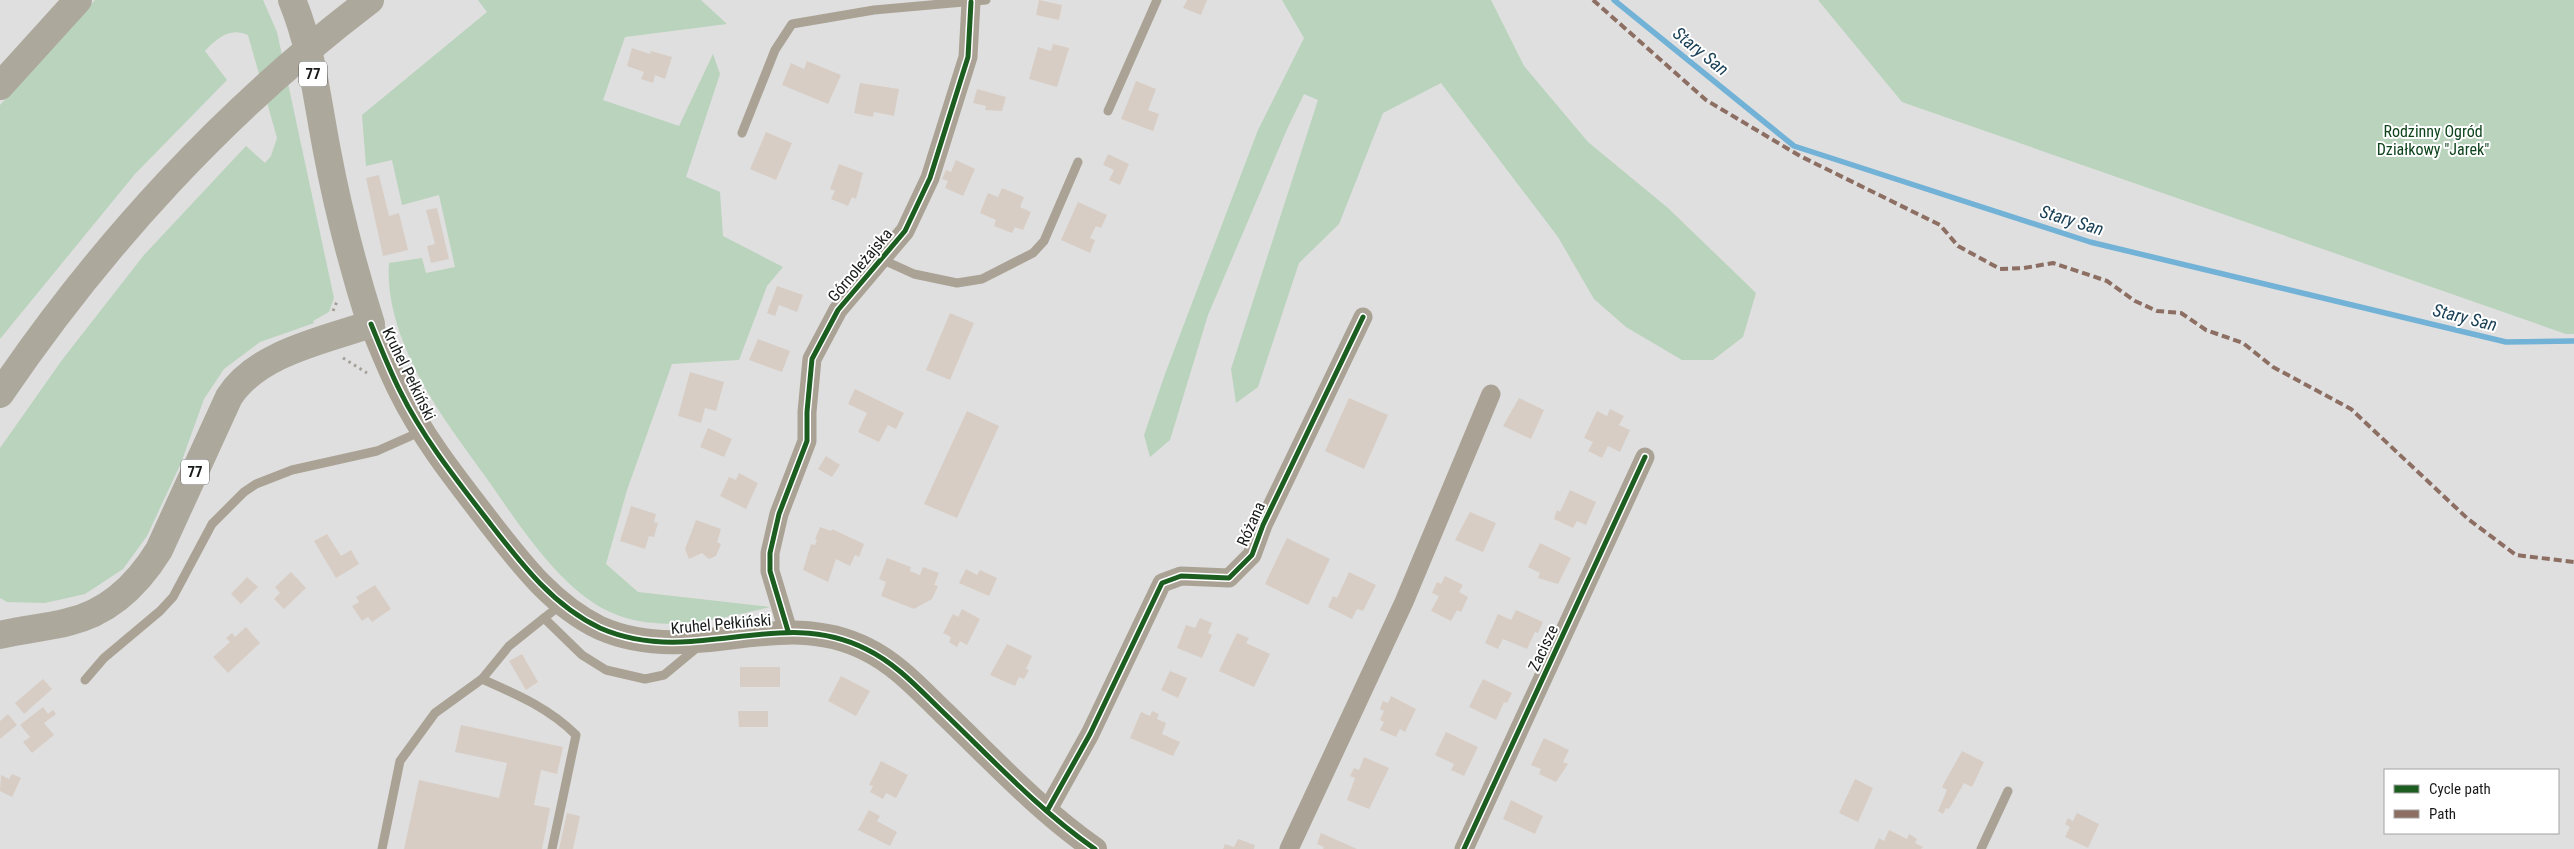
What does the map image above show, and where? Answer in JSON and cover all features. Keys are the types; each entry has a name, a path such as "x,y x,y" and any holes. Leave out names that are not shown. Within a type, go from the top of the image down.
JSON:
{"main road":[{"path":"0,86 78,0"},
{"name":"Kruhel Pełkiński","path":"292,0 304,35 311,64 348,252 371,324"},
{"name":"77","path":"0,377 29,351 68,299 155,198 209,141 259,93 361,7"},
{"name":"77","path":"27,628 80,619 110,603 138,580 159,550 229,397 242,380 266,362 371,324"},
{"path":"0,394 29,351"},
{"path":"0,617 27,628"},
{"path":"0,635 27,628"}],"street":[{"name":"Górnoleżajska","path":"788,631 770,571 770,552 778,514 807,441 807,412 812,359 838,310 905,231 930,178 968,57 978,1"},
{"name":"Różana","path":"1047,811 1090,734 1162,583 1181,576 1229,578 1252,555 1263,525 1363,317"},
{"name":"Kruhel Pełkiński","path":"371,324 400,390 422,430 453,476 536,580 553,611 588,621 617,634 649,641 679,642 708,640 788,631 807,632 846,641 864,648 888,662 907,677 1047,811 1095,849"},
{"path":"1289,849 1404,602 1490,394"},
{"name":"Zacisze","path":"1464,849 1645,457"}],"lane":[{"path":"1108,111 1157,0"},
{"path":"742,133 775,50 792,24 874,10 978,1"},
{"path":"881,259 914,274 957,283 982,279 1033,252 1044,241 1078,162"},
{"path":"85,680 104,658 160,611 173,597 212,524 244,492 256,484 292,470 377,451 422,430"},
{"path":"382,849 400,761 435,713 482,679 508,646 553,611 582,655 606,670 645,679 664,675 708,640"},
{"path":"482,679 534,702 561,720 576,735 552,849"},
{"path":"1981,849 2008,791"}],"green space":[{"path":"95,0 263,0 277,32 334,298 329,312 313,321 314,323 260,342 224,369 204,399 181,463 147,536 123,569 85,594 45,603 7,602 0,598 0,448 62,360 144,255 246,146 265,163 271,156 277,138 248,35 235,32 224,35 205,51 227,80 135,174 0,339 0,105"},
{"path":"478,0 701,0 727,24 625,37 603,100 679,126 713,54 720,74 686,177 720,192 723,236 783,267 767,286 739,360 672,364 627,490 606,564 638,592 770,607 710,620 669,624 629,619 610,612 591,601 573,587 540,552 462,445 420,379 400,334 394,314 389,284 389,263 422,258 426,273 455,267 439,195 402,205 392,160 366,166 362,115 487,12"},
{"path":"1282,0 1491,0 1524,66 1588,142 1668,208 1756,293 1743,337 1713,360 1682,360 1626,327 1594,299 1558,237 1441,83 1383,113 1339,224 1299,263 1258,387 1236,403 1231,369 1318,100 1304,94 1288,127 1208,315 1170,440 1150,457 1144,435 1165,374 1258,130 1304,38"},
{"name":"Rodzinny Ogród Działkowy \"Jarek\"","path":"1818,0 2574,0 2574,334 2566,334 1902,102"}],"building":[{"path":"1039,0 1062,5 1059,20 1036,15"},
{"path":"1187,0 1207,0 1201,15 1183,8"},
{"path":"1053,44 1069,48 1057,87 1029,79 1038,47 1051,51"},
{"path":"632,48 650,54 651,51 672,57 665,79 655,75 653,83 641,79 644,72 627,66"},
{"path":"807,61 841,75 828,104 782,85 791,63 804,69"},
{"path":"1136,81 1156,89 1148,110 1159,114 1153,131 1121,119"},
{"path":"860,83 899,89 894,116 874,112 873,117 854,113"},
{"path":"977,89 1006,97 1002,111 985,110 986,106 973,103"},
{"path":"766,132 792,143 776,180 750,169"},
{"path":"1108,154 1129,164 1120,185 1109,180 1114,170 1103,165"},
{"path":"956,160 975,169 963,196 945,188 948,181 942,179 946,170 951,172"},
{"path":"839,164 863,173 856,199 852,197 848,206 831,199 835,191 830,189"},
{"path":"379,175 389,216 399,213 408,250 383,256 366,178"},
{"path":"1002,188 1024,197 1020,207 1031,212 1023,230 1015,227 1012,233 994,226 996,220 980,213 988,193 998,197"},
{"path":"1078,202 1107,215 1101,228 1096,226 1090,238 1095,240 1090,253 1061,240"},
{"path":"437,208 449,259 431,263 427,246 435,244 426,210"},
{"path":"777,286 803,295 797,312 779,305 775,316 767,313"},
{"path":"950,313 974,323 950,380 926,370"},
{"path":"758,339 790,351 782,372 749,360"},
{"path":"690,372 724,382 716,411 705,408 701,423 678,416"},
{"path":"855,389 904,413 896,429 888,425 879,442 858,432 867,413 848,404"},
{"path":"1349,398 1388,415 1364,469 1325,451"},
{"path":"1519,398 1544,410 1531,439 1503,426"},
{"path":"1610,409 1624,416 1619,425 1630,430 1620,452 1608,446 1602,458 1588,451 1593,442 1584,438 1597,411 1607,416"},
{"path":"967,411 999,426 957,518 924,504"},
{"path":"708,428 732,439 724,457 700,447"},
{"path":"826,456 840,465 832,477 818,469"},
{"path":"739,473 758,483 746,509 720,496 729,477 736,480"},
{"path":"1570,490 1596,502 1586,525 1577,521 1573,528 1554,519 1557,510 1560,512"},
{"path":"631,506 656,514 654,522 658,523 654,537 649,536 645,549 620,541"},
{"path":"1470,512 1496,523 1483,552 1455,540"},
{"path":"696,520 721,529 717,542 721,544 716,556 709,559 702,553 689,559 685,549"},
{"path":"820,527 831,531 832,529 864,544 859,557 855,555 850,566 836,559 828,582 803,570 811,544 815,545 817,540 815,539"},
{"path":"327,534 341,556 351,550 359,564 336,578 314,541"},
{"path":"1287,538 1330,559 1308,605 1265,584"},
{"path":"1540,543 1571,558 1558,584 1538,578 1540,573 1528,567"},
{"path":"887,558 911,567 910,571 920,575 923,567 939,573 934,585 938,586 932,599 914,609 881,596 886,582 879,579"},
{"path":"966,569 977,575 980,570 997,578 989,596 959,583"},
{"path":"291,572 306,588 284,609 274,599 280,593 275,587"},
{"path":"1349,572 1376,585 1363,611 1357,609 1352,619 1328,607 1333,596 1337,598"},
{"path":"1445,576 1463,585 1459,592 1468,597 1461,612 1457,610 1451,621 1431,611 1439,596 1432,593 1437,582 1441,584"},
{"path":"247,577 258,587 241,604 231,594"},
{"path":"375,585 391,609 372,622 368,617 362,621 352,606 359,602 356,597"},
{"path":"962,609 980,619 967,645 960,641 957,647 949,642 951,637 943,633 953,614 958,617"},
{"path":"1516,610 1543,622 1538,633 1535,632 1527,649 1503,639 1498,649 1485,643 1498,614 1511,620"},
{"path":"1200,618 1212,623 1208,633 1212,635 1202,658 1177,648 1186,625 1195,628"},
{"path":"246,627 260,643 228,673 213,657 230,642 226,638 232,633 235,637"},
{"path":"1237,633 1249,638 1246,643 1270,654 1254,687 1219,671"},
{"path":"1007,644 1032,656 1026,669 1029,670 1024,679 1019,677 1015,686 990,675"},
{"path":"522,654 538,682 526,690 509,661"},
{"path":"740,667 780,667 780,687 740,687"},
{"path":"1170,671 1187,678 1178,698 1161,690"},
{"path":"841,676 870,691 856,716 828,701"},
{"path":"43,679 52,689 24,714 15,703"},
{"path":"1483,679 1512,693 1507,703 1504,702 1496,720 1469,707"},
{"path":"1391,696 1416,709 1405,732 1400,729 1396,737 1380,730 1384,722 1380,720 1384,711 1380,709 1383,701 1388,703"},
{"path":"43,707 48,714 53,710 56,714 44,723 54,735 32,753 23,742 30,737 20,725"},
{"path":"738,711 768,711 768,727 739,727"},
{"path":"1152,711 1159,714 1157,719 1166,723 1162,734 1180,742 1173,756 1130,738 1141,712 1150,716"},
{"path":"8,714 17,725 0,739 0,721"},
{"path":"461,725 563,747 557,774 541,770 534,805 550,808 542,849 404,849 419,780 499,798 507,763 455,752"},
{"path":"1446,732 1478,747 1464,776 1451,770 1454,764 1435,755"},
{"path":"1544,738 1569,750 1563,762 1568,764 1556,782 1539,774 1541,769 1531,765"},
{"path":"1962,751 1984,762 1972,787 1964,783 1949,809 1946,808 1943,814 1938,811 1947,790 1942,787"},
{"path":"1364,757 1389,768 1369,809 1347,800 1355,778 1350,776 1354,768 1359,770"},
{"path":"881,761 908,775 896,798 886,793 883,799 870,792 873,786 869,785"},
{"path":"12,774 21,778 12,797 0,791 1,775 9,779"},
{"path":"1855,779 1873,788 1858,822 1839,813"},
{"path":"1511,800 1543,816 1535,834 1503,819"},
{"path":"869,810 880,816 877,821 897,832 890,846 858,830"},
{"path":"567,813 580,816 573,849 559,849"},
{"path":"2077,813 2099,824 2088,848 2065,837 2070,827 2065,824 2068,818 2073,821"},
{"path":"1889,830 1907,839 1909,834 1917,839 1915,843 1923,847 1921,849 1874,849 1879,838 1884,841"},
{"path":"1321,833 1357,849 1323,849 1324,847 1317,844"},
{"path":"1238,839 1255,845 1254,849 1223,849 1225,844 1234,847"}],"waterway":[{"name":"Stary San","path":"1614,0 1794,146 2090,242 2506,342 2574,341"}],"marked path":[{"path":"1593,0 1706,100 1800,156 1940,225 1958,246 2000,269 2024,268 2053,263 2107,281 2135,301 2157,311 2181,313 2206,330 2243,343 2273,367 2351,409 2468,519 2516,555 2574,562"}],"cycle path":[{"path":"788,631 770,571 770,553 779,514 807,441 807,412 812,359 838,310 905,231 930,178 968,57 971,2"},
{"path":"1047,811 1090,734 1162,583 1181,576 1229,578 1252,555 1263,525 1363,317"},
{"path":"371,324 400,391 431,444 515,556 554,597 583,619 610,632 629,638 650,641 681,642 774,633 797,633 843,640 866,649 888,662 908,678 1036,801 1074,834 1095,849"},
{"path":"1464,849 1645,457"}]}
